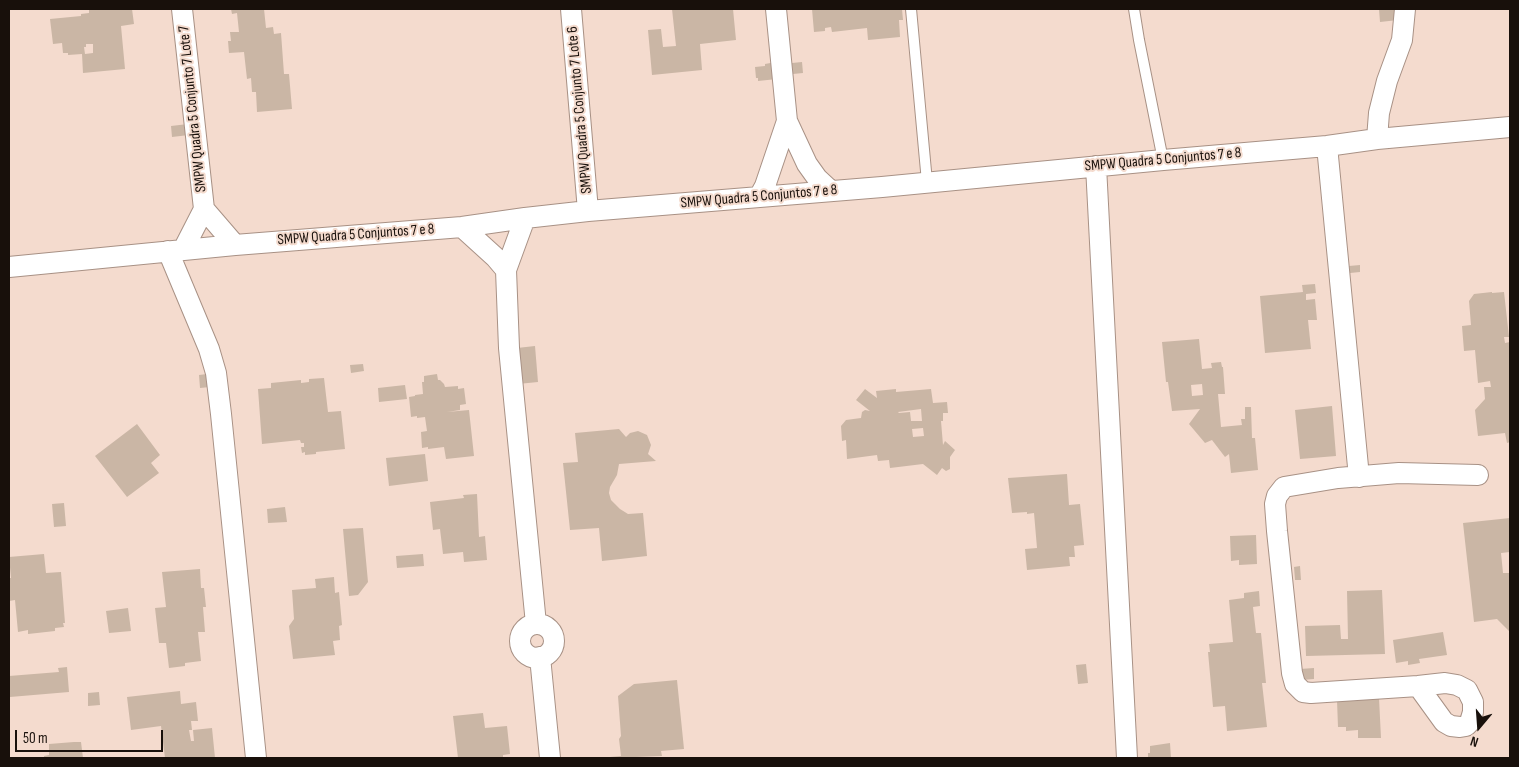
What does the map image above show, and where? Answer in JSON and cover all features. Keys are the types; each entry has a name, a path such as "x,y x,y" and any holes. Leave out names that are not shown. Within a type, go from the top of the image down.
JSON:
{"street":[{"name":"SMPW Quadra 5 Conjunto 7 Lote 7","path":"182,9 204,209 235,245"},
{"name":"SMPW Quadra 5 Conjunto 7 Lote 6","path":"571,9 588,212"},
{"path":"776,9 787,121 807,164 831,191"},
{"path":"1377,139 1379,114 1385,89 1402,40 1405,9"},
{"path":"759,197 768,178 787,121"},
{"name":"SMPW Quadra 5 Conjuntos 7 e 8","path":"9,267 235,245 462,227 525,218 1327,146 1377,139 1510,127"},
{"path":"1327,146 1359,477"},
{"path":"1096,166 1127,758"},
{"name":"SMPW Quadra 5 Conjunto 7 Lote 7","path":"175,251 204,209"},
{"path":"525,218 506,270 509,348 536,624 548,628 554,639 554,645 550,651 540,657 550,758"},
{"path":"462,227 495,256 506,270"},
{"path":"175,251 216,373 256,758"},
{"path":"1418,686 1311,693 1303,692 1295,684 1292,673 1277,531 1275,504 1277,496 1284,487 1338,478 1399,473 1478,475"}],"lane":[{"path":"911,9 927,182"},
{"path":"1134,9 1140,49 1163,160"}],"building":[{"path":"89,9 132,9 134,24 121,26 125,69 83,73 82,54 68,55 68,53 63,53 62,43 53,44 50,19 81,16 81,14 89,13","holes":["86,44 93,44 93,53 85,54 84,47 86,47"]},
{"path":"231,9 264,9 266,28 273,27 274,34 281,33 284,74 289,74 292,109 257,112 256,92 252,92 251,78 247,79 244,52 229,53 228,41 231,41 230,32 239,32 237,13 232,14"},
{"path":"672,9 733,9 736,40 700,44 702,70 652,75 648,30 661,29 663,47 676,46"},
{"path":"812,9 902,9 903,20 899,20 900,37 868,40 867,28 832,32 831,27 825,28 825,31 814,32"},
{"path":"1379,9 1397,9 1398,20 1380,22"},
{"path":"776,62 777,79 758,81 755,67"},
{"path":"802,62 803,73 793,74 792,63"},
{"path":"188,124 189,135 172,137 171,126"},
{"path":"1360,265 1360,272 1350,273 1349,266"},
{"path":"1315,284 1316,293 1306,294 1306,300 1315,299 1317,320 1308,320 1311,349 1265,353 1260,296 1303,292 1302,285"},
{"path":"1504,292 1509,337 1504,337 1505,343 1510,342 1510,442 1507,443 1505,433 1478,436 1475,410 1485,399 1484,387 1491,387 1490,381 1478,383 1475,350 1464,351 1462,326 1471,325 1469,301 1474,294"},
{"path":"1199,339 1202,369 1212,368 1211,363 1221,362 1225,394 1218,394 1221,427 1242,425 1241,419 1245,419 1245,407 1251,407 1252,438 1255,438 1258,470 1231,473 1229,454 1225,457 1212,440 1205,443 1189,424 1200,409 1172,411 1168,382 1166,382 1162,342","holes":["1202,384 1203,395 1192,396 1191,385"]},
{"path":"535,346 538,382 518,384 517,348"},
{"path":"363,364 364,371 351,373 350,365"},
{"path":"215,373 210,387 200,388 199,375"},
{"path":"437,374 438,380 445,387 458,386 458,389 464,388 466,404 460,405 460,410 447,412 469,410 474,456 446,459 444,447 422,448 421,432 427,431 425,417 411,417 409,397 423,394 422,382 424,382 424,376"},
{"path":"324,378 328,412 341,411 345,449 305,455 305,452 302,453 301,447 304,447 304,443 301,443 300,440 262,444 258,389 271,388 271,383 301,380 301,383 309,382 309,379"},
{"path":"405,385 407,399 379,402 378,388"},
{"path":"865,389 877,398 876,391 896,389 896,392 931,389 933,403 947,402 948,413 943,413 943,421 941,421 943,445 945,441 955,450 950,457 950,469 946,471 942,468 937,475 923,464 890,468 889,460 878,461 877,455 847,459 846,440 842,441 841,426 846,420 861,418 862,412 865,410 870,411 856,400","holes":["921,409 922,421 911,421 910,412 898,412","923,428 924,436 913,437 912,429"]},
{"path":"1332,406 1336,456 1300,459 1295,410"},
{"path":"137,424 160,455 151,463 159,473 127,497 95,456"},
{"path":"619,429 626,437 630,433 638,431 647,435 651,445 648,454 656,461 619,464 617,475 610,487 609,493 611,500 628,514 643,513 647,556 602,561 599,528 570,530 563,463 578,462 575,433"},
{"path":"425,454 428,481 389,486 386,458"},
{"path":"1067,474 1069,505 1080,504 1084,545 1074,546 1075,557 1069,557 1070,566 1027,570 1025,549 1037,548 1034,513 1012,513 1008,478"},
{"path":"477,494 479,537 485,536 487,560 464,562 463,552 443,554 440,529 433,530 430,502 464,498 463,495"},
{"path":"64,503 66,526 54,527 52,504"},
{"path":"285,507 287,522 268,523 267,509"},
{"path":"1510,518 1510,552 1501,553 1503,573 1510,573 1510,632 1497,619 1474,622 1463,523"},
{"path":"363,528 368,582 358,595 349,596 343,529"},
{"path":"1256,535 1257,564 1239,565 1239,560 1231,561 1230,536"},
{"path":"44,554 46,573 61,572 64,627 55,628 55,631 28,634 28,630 18,632 15,600 9,601 9,578 11,578 9,557"},
{"path":"423,554 424,566 397,568 396,556"},
{"path":"1300,566 1301,580 1295,580 1294,567"},
{"path":"200,569 201,588 204,588 206,607 203,607 205,632 198,632 201,661 169,668 166,643 159,643 155,608 166,607 162,572"},
{"path":"334,577 335,593 339,592 342,625 339,626 340,640 333,641 335,655 293,659 289,626 294,619 292,590 316,588 315,579"},
{"path":"1382,590 1385,654 1306,656 1305,626 1340,625 1341,639 1348,639 1347,591"},
{"path":"1259,591 1260,606 1253,607 1256,633 1261,633 1266,683 1262,683 1267,727 1227,731 1225,706 1213,707 1208,652 1210,652 1209,644 1233,642 1229,600 1244,598 1244,593"},
{"path":"128,608 131,631 109,633 106,611"},
{"path":"1443,632 1447,655 1419,659 1420,663 1408,665 1408,661 1396,663 1393,640"},
{"path":"1086,664 1088,683 1078,684 1076,665"},
{"path":"67,667 69,692 10,697 9,676 59,672 58,668"},
{"path":"1314,668 1314,679 1301,680 1300,669"},
{"path":"677,680 684,749 661,751 662,756 610,758 621,756 618,696 634,684"},
{"path":"180,691 181,704 196,702 198,721 191,721 192,730 189,730 191,741 194,741 193,730 212,728 215,758 165,758 161,726 131,730 127,697"},
{"path":"99,692 100,705 88,706 88,693"},
{"path":"1379,698 1381,738 1358,738 1358,730 1346,731 1346,727 1338,727 1337,700"},
{"path":"483,713 485,728 507,726 510,754 503,755 503,758 458,758 453,716"},
{"path":"81,742 83,758 44,758 44,756 49,755 49,744"},
{"path":"1170,743 1171,758 1148,757 1150,746"}]}
